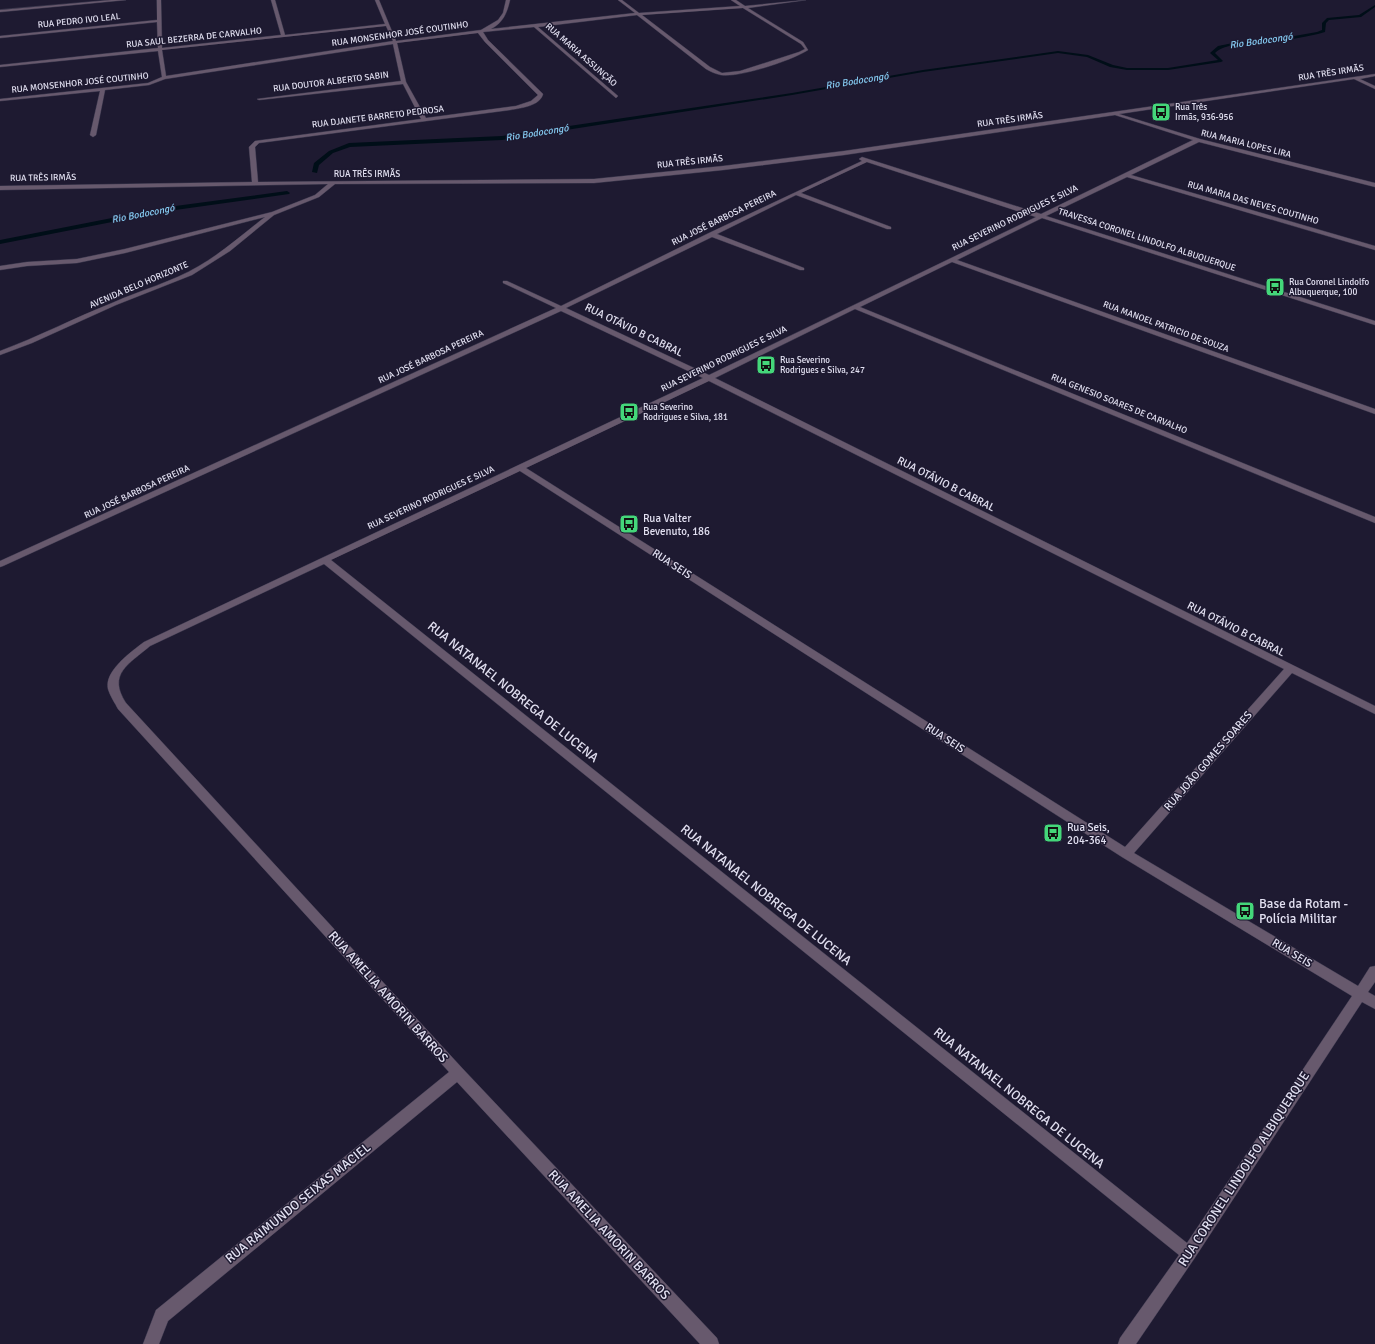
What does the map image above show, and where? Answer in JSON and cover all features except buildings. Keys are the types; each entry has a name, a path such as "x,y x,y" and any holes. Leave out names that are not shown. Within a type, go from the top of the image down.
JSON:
{"street":[{"name":"RUA PEDRO IVO LEAL","path":"0,11 124,0"},
{"path":"159,0 160,50 164,78"},
{"path":"273,0 283,36"},
{"path":"377,0 395,42 404,82 424,119"},
{"path":"480,32 496,26 502,19 508,0"},
{"path":"620,0 636,14 714,71 724,74 741,72 806,50 807,46 733,0"},
{"name":"RUA MONSENHOR JOSÉ COUTINHO","path":"0,100 149,84 164,78 395,42 636,14 742,7 804,0"},
{"name":"RUA PEDRO IVO LEAL","path":"0,37 160,21"},
{"name":"RUA SAUL BEZERRA DE CARVALHO","path":"0,66 389,25"},
{"name":"RUA MARIA ASSUNÇÃO","path":"535,26 616,97"},
{"name":"RUA DJANETE BARRETO PEDROSA","path":"255,184 252,146 257,142 517,107 538,100 541,95 486,41 480,32"},
{"name":"RUA TRÊS IRMÃS","path":"0,188 292,183 594,181 723,168 844,153 1375,75"},
{"path":"1355,78 1375,88"},
{"name":"RUA DOUTOR ALBERTO SABIN","path":"259,99 404,82"},
{"path":"93,135 103,89"},
{"name":"RUA MARIA LOPES LIRA","path":"1114,114 1198,140 1375,185"},
{"name":"RUA SEVERINO RODRIGUES E SILVA","path":"148,644 709,378 1198,140"},
{"name":"TRAVESSA CORONEL LINDOLFO ALBUQUERQUE","path":"844,153 1375,323"},
{"name":"RUA JOSÉ BARBOSA PEREIRA","path":"0,564 562,308 796,193 867,160"},
{"name":"RUA MARIA DAS NEVES COUTINHO","path":"1126,175 1375,248"},
{"path":"0,268 27,264 77,261 101,257 274,213 317,196 330,183"},
{"path":"796,193 890,228"},
{"name":"AVENIDA BELO HORIZONTE","path":"0,353 29,343 200,268 219,256 274,213"},
{"path":"712,234 802,269"},
{"name":"RUA MANOEL PATRICIO DE SOUZA","path":"952,260 1375,412"},
{"name":"RUA OTÁVIO B CABRAL","path":"505,282 709,378 1290,669 1375,710"},
{"name":"RUA GENESIO SOARES DE CARVALHO","path":"855,306 1375,520"},
{"name":"RUA SEIS","path":"520,467 1126,854 1375,1003"},
{"name":"RUA NATANAEL NOBREGA DE LUCENA","path":"325,560 1189,1254"},
{"name":"RUA AMELIA AMORIN BARROS","path":"148,644 127,661 113,677 113,688 122,706 458,1073 710,1344"},
{"name":"RUA JOÃO GOMES SOARES","path":"1126,854 1290,669"},
{"name":"RUA CORONEL LINDOLFO ALBIQUERQUE","path":"1126,1344 1189,1254 1375,971"},
{"name":"RUA RAIMUNDO SEIXAS MACIEL","path":"151,1344 162,1316 458,1073"}],"waterway":[{"name":"Rio Bodocongó","path":"315,172 316,164 331,152 349,145 502,138 792,94 923,71 1058,52 1088,56 1112,66 1127,69 1168,69 1221,61 1212,53 1219,47 1233,44 1260,43 1317,33 1324,31 1324,23 1328,19 1360,16 1375,6"},
{"name":"Rio Bodocongó","path":"0,242 168,209 287,193"}],"place":[{"name":"Rua Três Irmãs, 936-956","path":"1161,112"},
{"name":"Rua Coronel Lindolfo Albuquerque, 100","path":"1275,287"},
{"name":"Rua Severino Rodrigues e Silva, 247","path":"766,365"},
{"name":"Rua Severino Rodrigues e Silva, 181","path":"629,412"},
{"name":"Rua Valter Bevenuto, 186","path":"629,524"},
{"name":"Rua Seis, 204-364","path":"1053,833"},
{"name":"Base da Rotam - Polícia Militar","path":"1245,911"}]}
